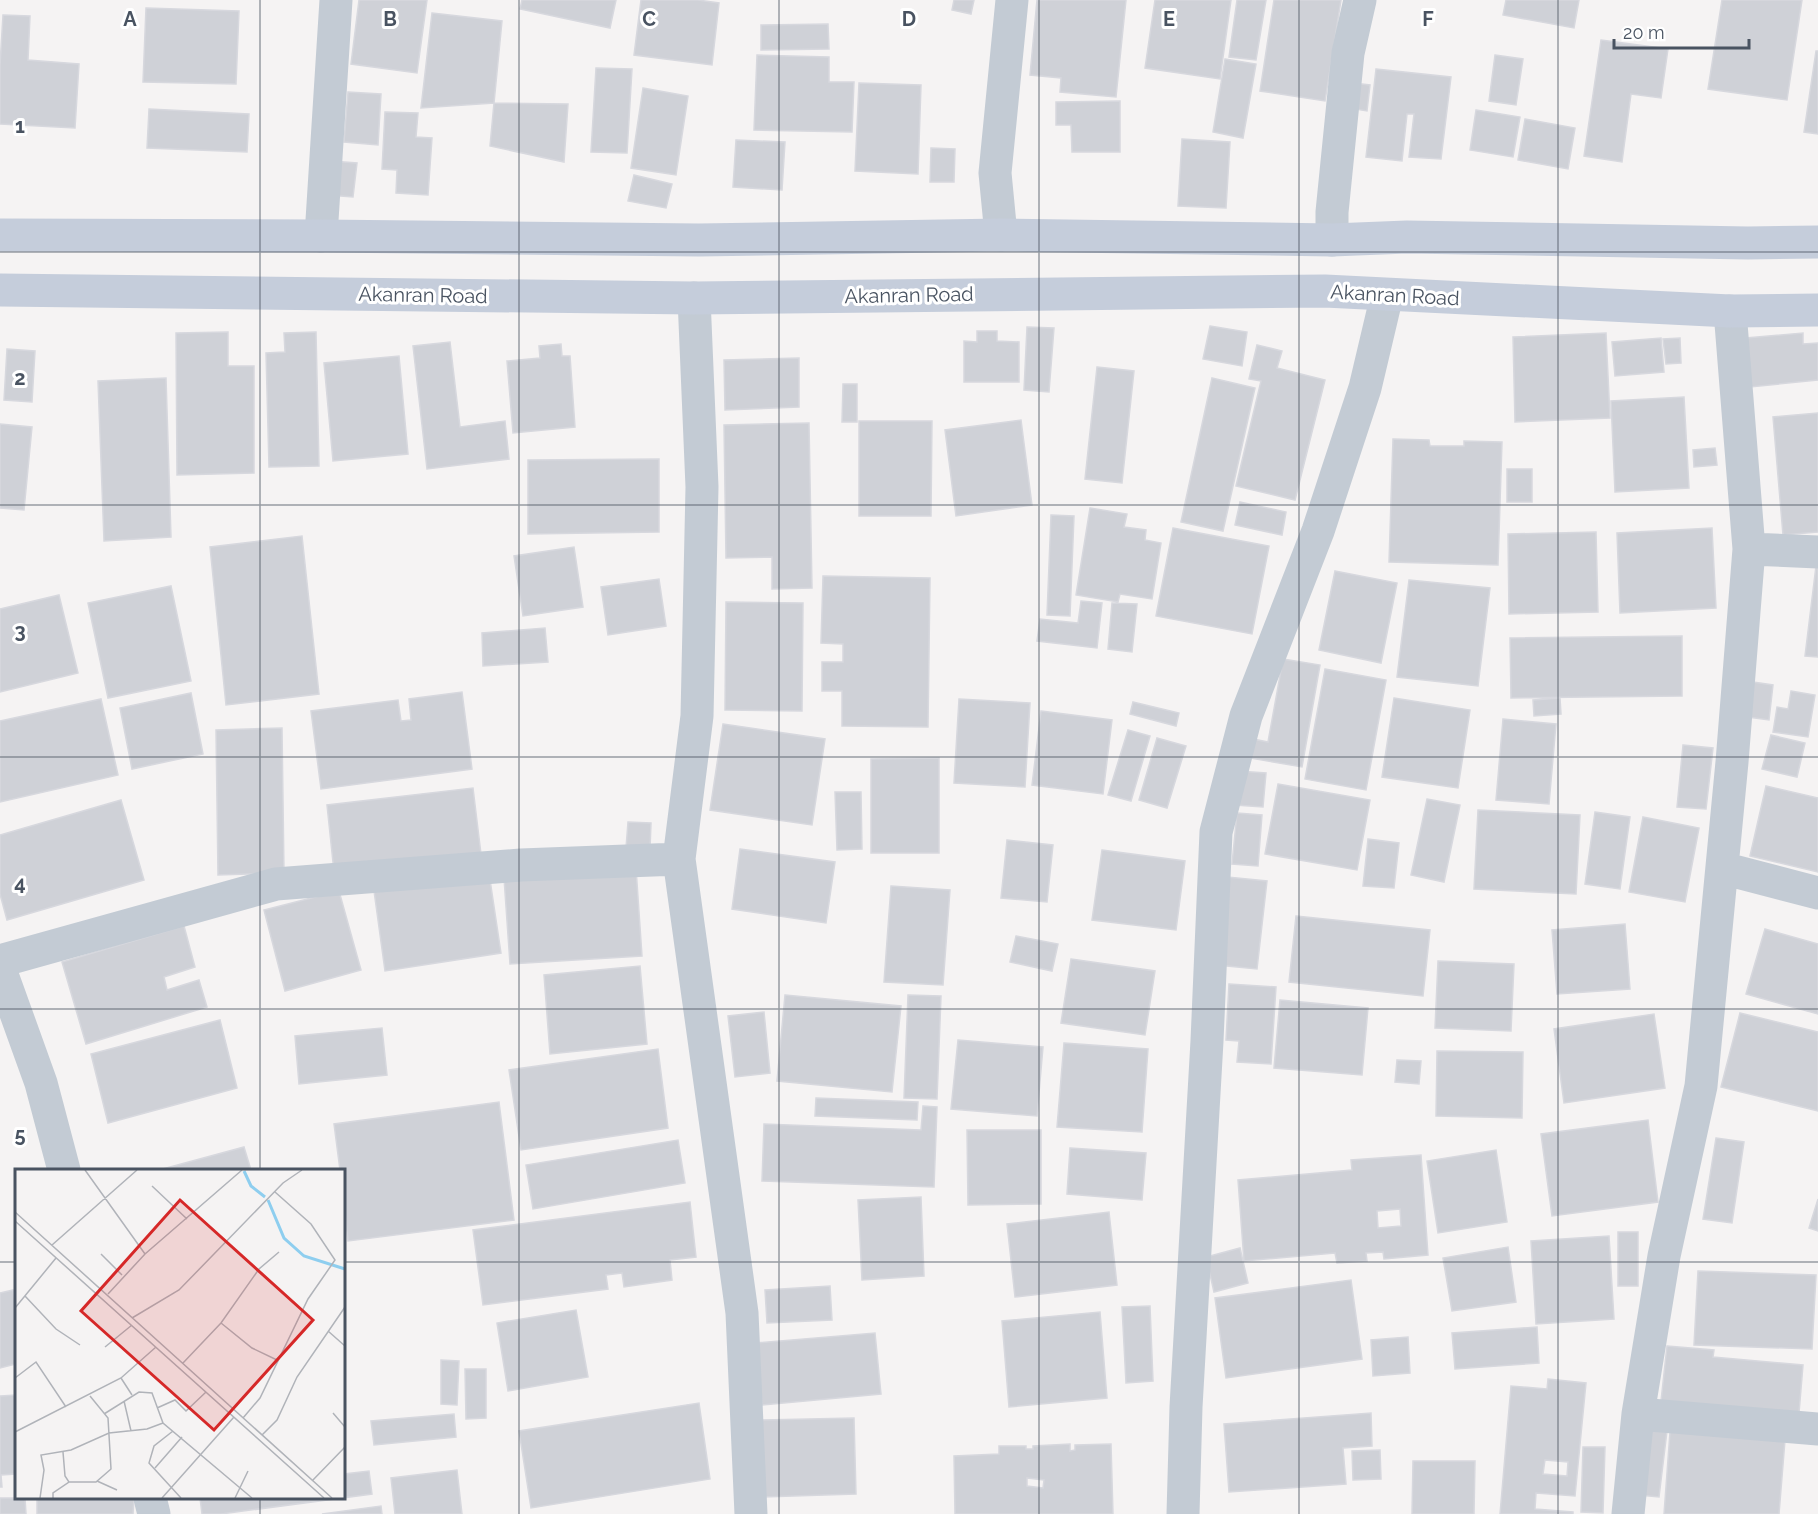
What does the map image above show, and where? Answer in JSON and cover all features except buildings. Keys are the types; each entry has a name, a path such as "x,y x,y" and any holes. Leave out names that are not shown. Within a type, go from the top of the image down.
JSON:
{"main road":[{"path":"0,235 699,240 1001,235 1332,240 1407,237 1748,243 1818,242"},
{"name":"Akanran Road","path":"0,290 694,298 1325,291 1730,311 1818,310"}],"street":[{"path":"321,236 336,0"},
{"path":"1001,235 995,173 1012,0"},
{"path":"1332,240 1332,212 1348,53 1359,0"},
{"path":"1183,1514 1186,1407 1207,1041 1216,832 1246,716 1318,531 1365,388 1387,295"},
{"path":"694,298 702,487 697,716 679,859 742,1313 751,1514"},
{"path":"1628,1514 1638,1414 1664,1256 1701,1086 1722,868 1749,549 1730,311"},
{"path":"1749,549 1818,552"},
{"path":"0,961 276,884 521,865 679,859"},
{"path":"1722,868 1818,893"},
{"path":"0,969 40,1083 64,1169"},
{"path":"1638,1414 1818,1429"},
{"path":"150,1499 154,1514"}]}
